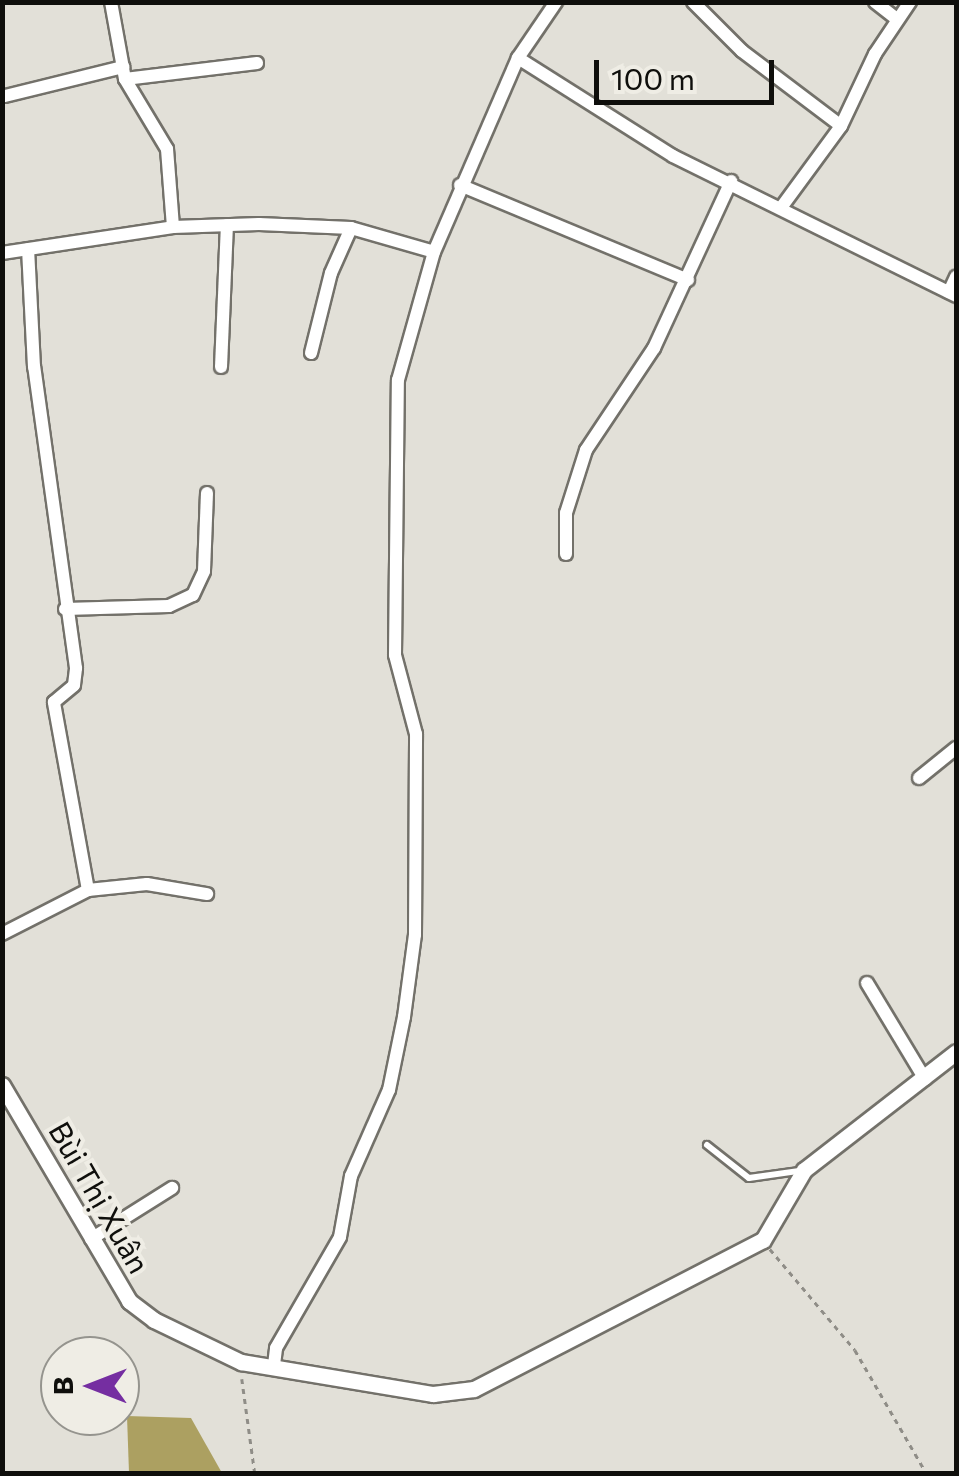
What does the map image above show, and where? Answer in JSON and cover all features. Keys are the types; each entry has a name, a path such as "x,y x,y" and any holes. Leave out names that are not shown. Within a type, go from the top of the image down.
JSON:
{"street":[{"path":"111,2 124,73 168,150 173,227"},
{"path":"274,1365 276,1348 340,1238 351,1176 389,1090 415,935 416,734 395,655 398,380 434,252 460,185 518,58 556,2"},
{"path":"693,2 752,60 841,126"},
{"path":"875,2 896,19"},
{"path":"783,206 841,126 896,19 910,2"},
{"path":"518,58 673,156 783,206 953,294 956,277"},
{"path":"6,96 124,73 257,63"},
{"path":"566,554 566,513 586,450 643,367 688,280 731,181"},
{"path":"460,185 688,280"},
{"path":"2,254 173,227 228,226 351,228 434,252"},
{"path":"221,367 228,226"},
{"path":"311,353 331,272 351,228"},
{"path":"28,249 34,367 76,668 74,685 54,702 88,890"},
{"path":"65,609 169,606 194,595 204,571 207,493"},
{"path":"919,778 956,748"},
{"path":"2,934 88,890 146,884 208,894"},
{"path":"867,983 924,1079"},
{"path":"763,1240 804,1170 956,1052"},
{"name":"Bùi Thị Xuân","path":"2,1085 129,1301 241,1362 433,1394 474,1389 763,1240"},
{"path":"90,1239 172,1188"}],"lane":[{"path":"707,1145 749,1178 804,1170"}],"path":[{"path":"763,1240 855,1350 927,1474"},
{"path":"241,1362 255,1474"}],"shaded area":[{"path":"140,1416 191,1418 222,1473 129,1473 128,1436 140,1436"}]}
